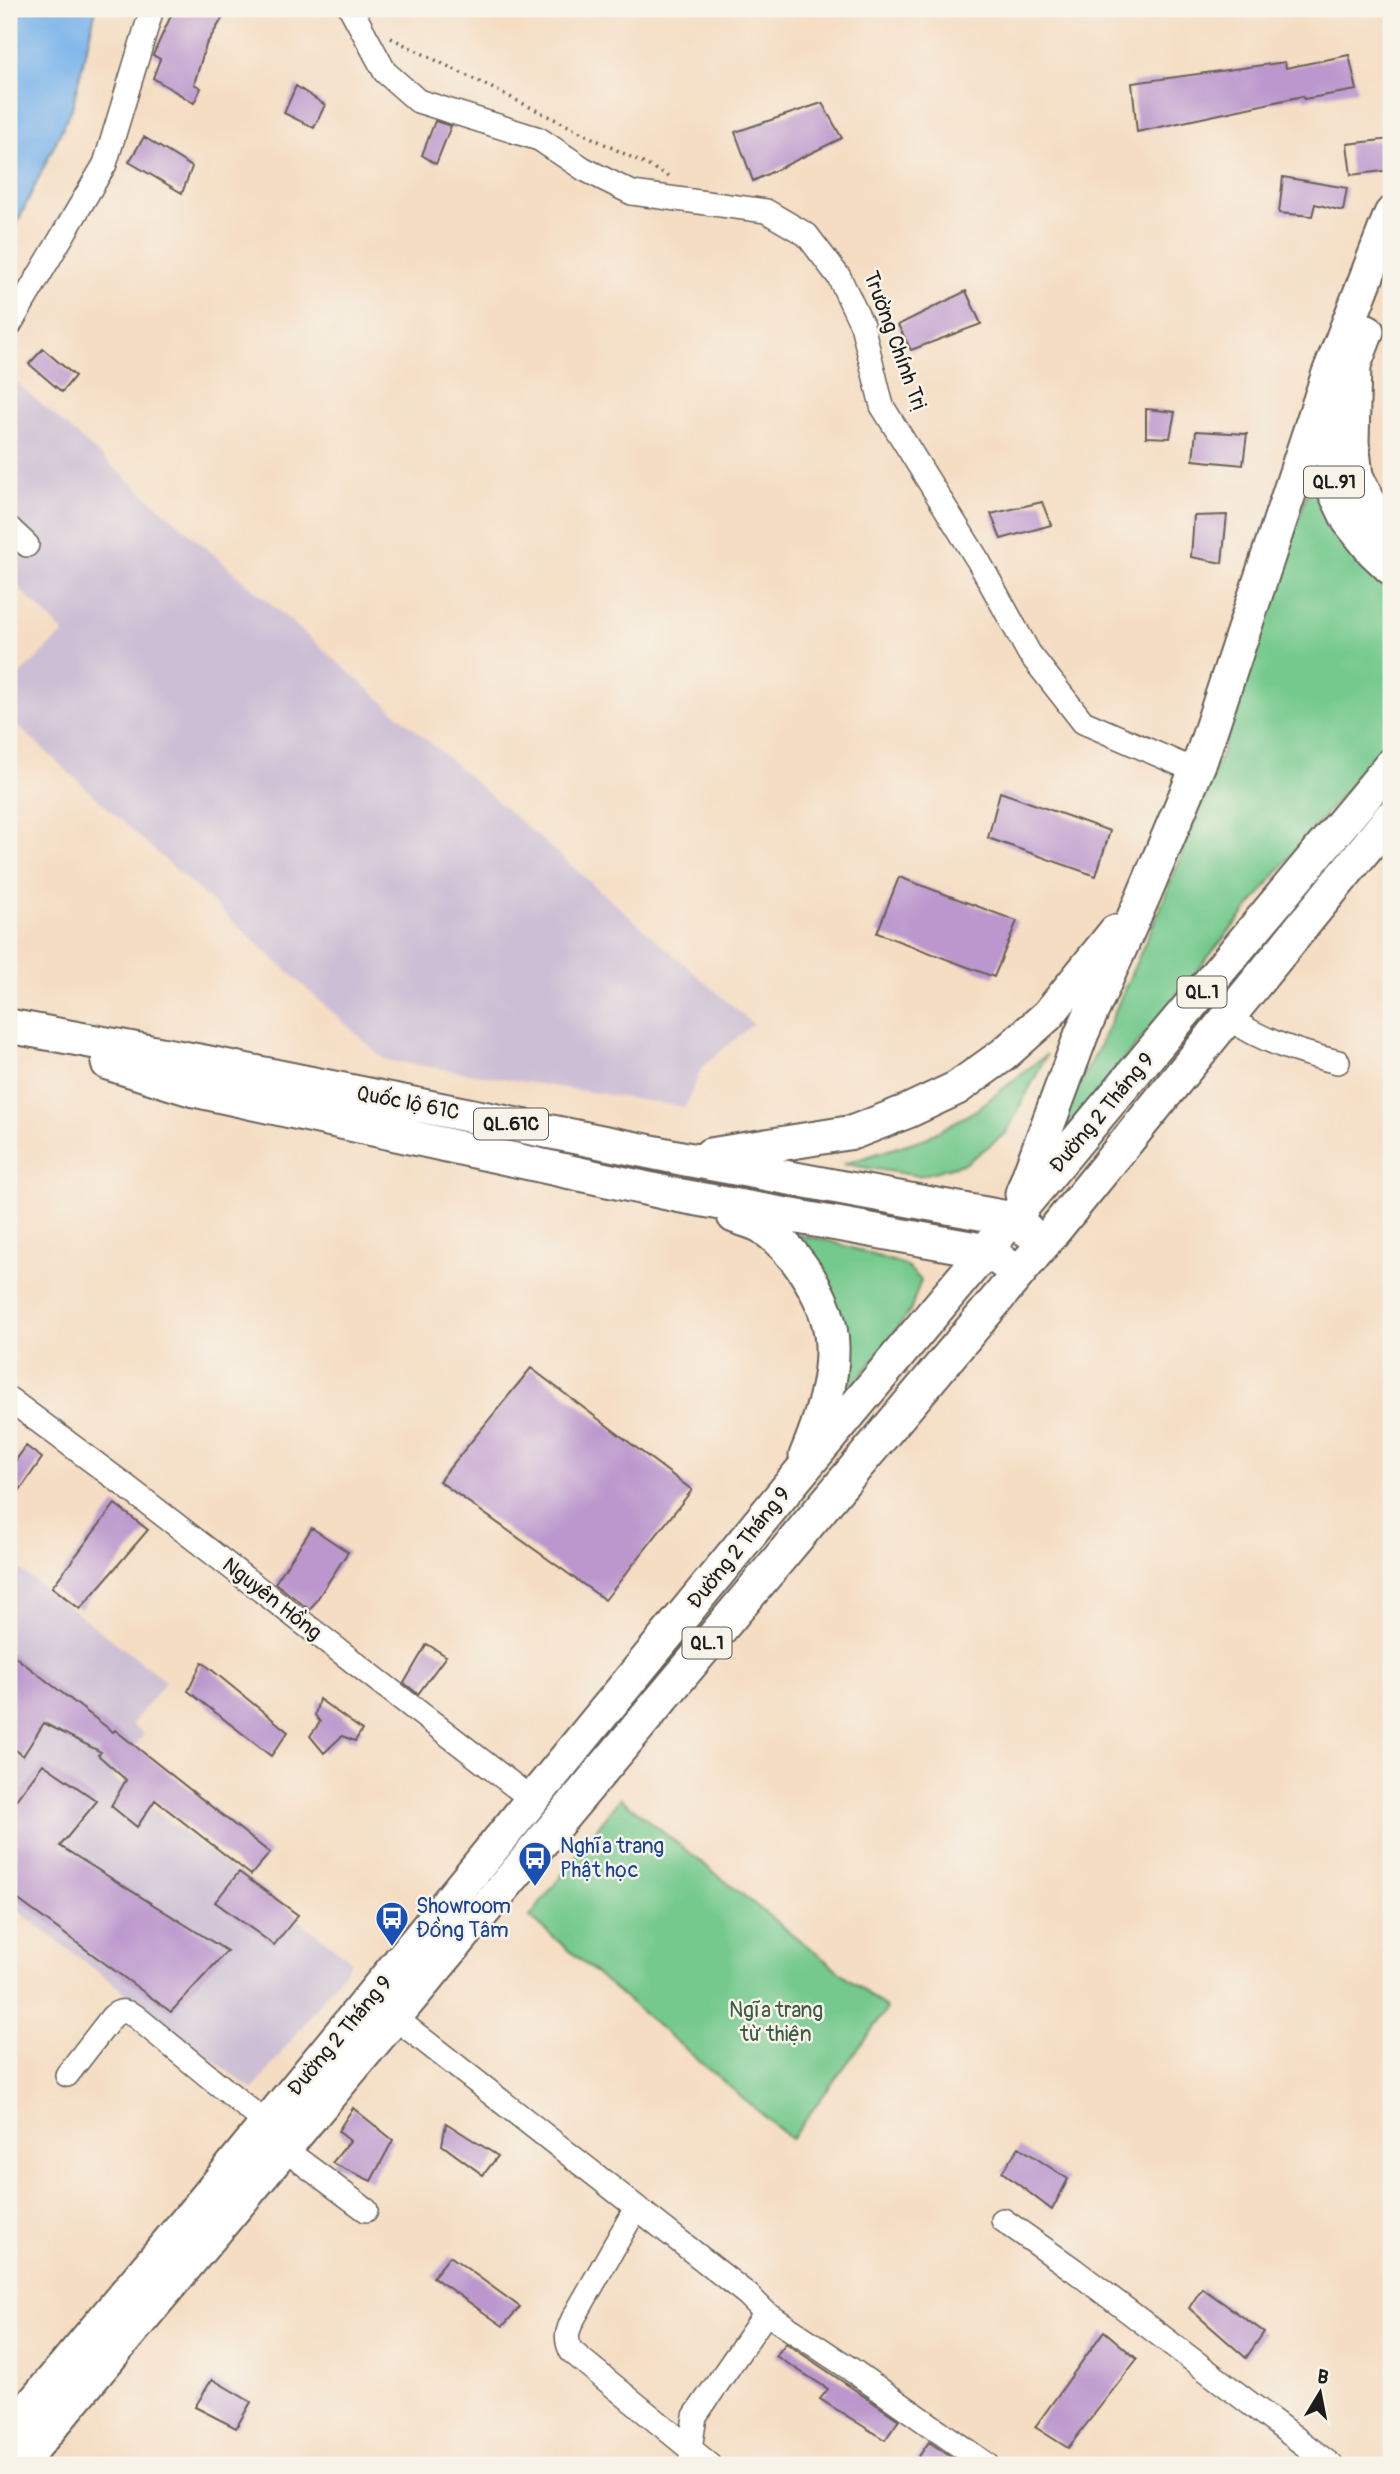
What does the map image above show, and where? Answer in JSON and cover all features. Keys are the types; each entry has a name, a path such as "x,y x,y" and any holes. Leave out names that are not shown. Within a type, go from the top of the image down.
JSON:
{"highway":[{"name":"QL.91","path":"1391,214 1328,376 1335,492 1349,521 1391,568"},
{"name":"QL.91","path":"1391,266 1354,365 1352,442 1356,476 1370,504 1391,533"},
{"path":"1044,1242 1013,1219 1082,1033 1196,771 1328,376"},
{"name":"Đường 2 Tháng 9","path":"19,2465 534,1801 794,1480 1391,765"},
{"name":"Đường 2 Tháng 9","path":"9,2432 275,2136 394,2017 1044,1242 1391,817"},
{"path":"686,1159 854,1132 957,1088 1003,1055 1048,1015 1143,897"},
{"name":"Quốc lộ 61C","path":"9,1028 217,1065 686,1159 1013,1219"},
{"name":"Quốc lộ 61C","path":"9,1028 194,1090 676,1195 987,1251"},
{"path":"676,1195 763,1227 792,1254 814,1286 827,1319 832,1345 831,1366 823,1406 794,1480"},
{"path":"987,1251 1017,1272"}],"street":[{"path":"9,326 106,164 152,9"},
{"path":"351,9 385,72 418,101 539,139 584,169 632,193 766,211 807,235 839,277 862,325 883,406 979,562 1029,653 1083,722 1196,771"},
{"path":"9,528 27,545"},
{"path":"1228,1018 1271,1043 1338,1062"},
{"name":"Nguyên Hồng","path":"9,1399 534,1801"},
{"path":"67,2075 117,2012 125,2011 135,2016 366,2210"},
{"path":"394,2017 748,2295 766,2313 988,2465"},
{"path":"636,2208 573,2319 567,2333 567,2342 572,2351 691,2457 710,2465"},
{"path":"1003,2220 1074,2270 1331,2465"},
{"path":"691,2457 695,2416 766,2313"}],"path":[{"path":"381,33 679,181"}],"shaded area":[{"path":"9,376 753,1024 702,1067 685,1107 385,1060 9,718 9,684 64,633 9,578"},
{"path":"9,1561 166,1681 132,1724 144,1734 112,1778 352,1961 253,2090 9,1904 9,1774 17,1762 9,1755"}],"green space":[{"path":"1318,485 1346,542 1364,563 1391,587 1391,740 1322,818 1060,1138 1052,1134 1097,1052 1162,904 1218,763 1308,490"},
{"path":"1047,1054 1006,1133 966,1163 919,1176 844,1164 926,1138 976,1110"},
{"path":"785,1233 826,1240 905,1265 921,1280 910,1311 851,1389 847,1340"},
{"name":"Ngĩa trang từ thiện","path":"620,1798 887,2009 791,2139 530,1917"}],"water":[{"path":"9,9 96,9 72,108 9,240"}],"building":[{"path":"174,9 228,9 206,45 194,84 201,88 194,103 153,78 160,59 153,55"},
{"path":"1349,55 1357,90 1304,99 1303,96 1137,132 1132,83 1285,62 1286,68"},
{"path":"296,86 325,105 314,128 284,113"},
{"path":"822,103 842,138 753,181 735,132"},
{"path":"435,121 451,126 436,164 422,155"},
{"path":"144,137 192,167 182,193 129,162"},
{"path":"1391,139 1391,170 1351,175 1347,144"},
{"path":"1283,177 1347,188 1343,211 1315,204 1312,216 1279,213"},
{"path":"966,291 981,324 911,350 898,325"},
{"path":"43,349 75,376 62,392 29,364"},
{"path":"1146,409 1175,412 1170,438 1146,437"},
{"path":"1196,431 1247,434 1243,465 1193,460"},
{"path":"1042,502 1051,525 1001,539 991,514"},
{"path":"1227,515 1222,563 1191,557 1194,516"},
{"path":"1000,792 1110,831 1096,876 988,838"},
{"path":"899,877 1017,921 994,977 877,933"},
{"path":"531,1368 692,1490 605,1600 439,1481"},
{"path":"26,1446 42,1458 9,1506 9,1470"},
{"path":"115,1504 148,1530 80,1609 52,1587"},
{"path":"312,1528 348,1552 310,1610 275,1583"},
{"path":"427,1644 446,1656 418,1694 404,1683"},
{"path":"9,1652 113,1732 115,1730 270,1853 251,1875 155,1800 137,1827 111,1806 126,1780 98,1755 101,1752 44,1723 23,1756 9,1744"},
{"path":"202,1662 288,1732 271,1756 188,1691"},
{"path":"319,1699 362,1730 355,1741 342,1736 324,1753 310,1736 320,1722 315,1715"},
{"path":"43,1764 97,1801 60,1846 227,1951 171,2012 9,1893 9,1809"},
{"path":"239,1872 298,1915 274,1945 215,1902"},
{"path":"353,2108 393,2140 371,2181 332,2163 350,2141 338,2131"},
{"path":"446,2123 498,2156 483,2175 442,2145"},
{"path":"1019,2147 1068,2179 1052,2210 1002,2172"},
{"path":"450,2256 520,2307 503,2326 433,2277"},
{"path":"1202,2288 1264,2332 1246,2358 1189,2308"},
{"path":"1104,2331 1137,2359 1068,2448 1035,2427"},
{"path":"786,2343 899,2420 885,2440 820,2399 828,2389 776,2356"},
{"path":"212,2379 251,2402 236,2428 195,2407"},
{"path":"929,2442 963,2465 913,2465"}],"place":[{"name":"Nghĩa trang Phật học","path":"535,1888"},
{"name":"Showroom Đồng Tâm","path":"392,1948"}]}
